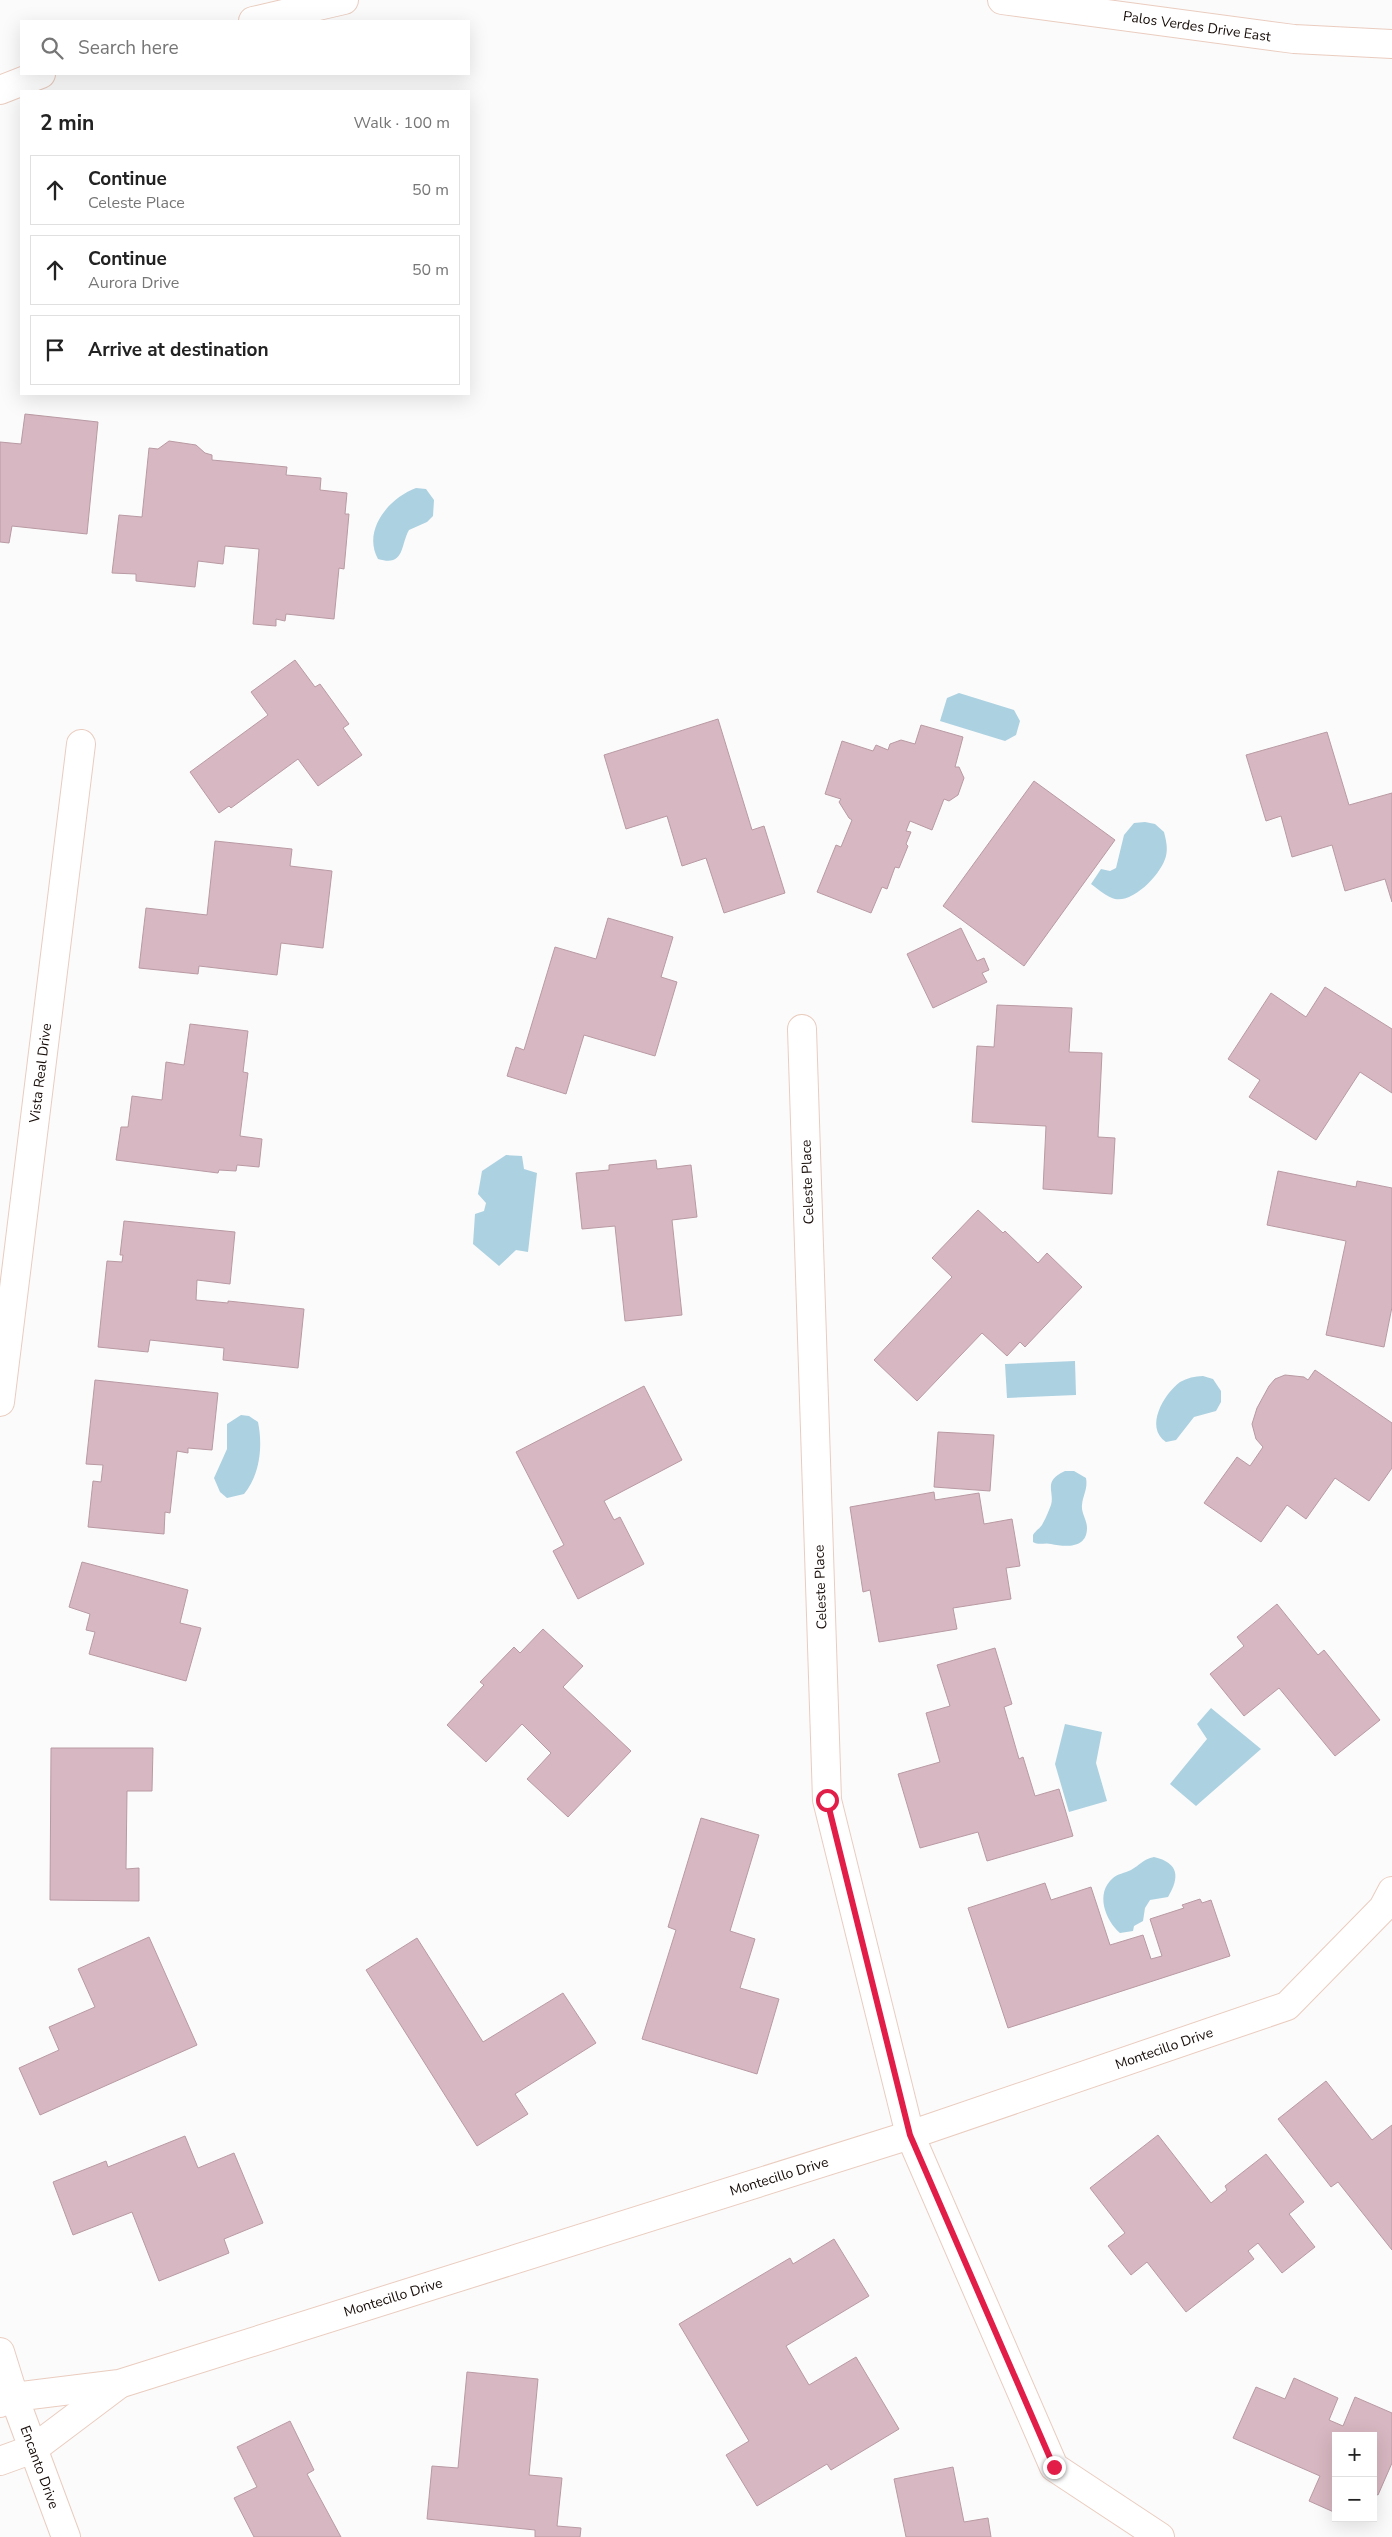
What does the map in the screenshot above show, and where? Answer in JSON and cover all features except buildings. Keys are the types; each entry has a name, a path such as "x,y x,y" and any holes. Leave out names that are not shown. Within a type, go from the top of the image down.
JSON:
{"street":[{"path":"257,20 344,0"},
{"name":"Palos Verdes Drive East","path":"1002,0 1294,39 1392,44"},
{"path":"0,90 38,75"},
{"name":"Vista Real Drive","path":"0,1402 81,744"},
{"name":"Celeste Place","path":"802,1028 827,1800 910,2135 1054,2467 1160,2537"},
{"name":"Montecillo Drive","path":"7,2400 119,2384 910,2135 1287,2006 1383,1908 1392,1891"},
{"path":"0,2352 7,2400"},
{"name":"Montecillo Drive","path":"0,2461 33,2449 119,2384"},
{"name":"Encanto Drive","path":"7,2400 33,2449 66,2537"}],"water":[{"path":"416,488 426,489 434,500 433,516 427,522 409,530 397,558 387,561 378,559 373,537 381,516 396,499"},
{"path":"959,693 1014,710 1020,721 1016,735 1005,741 940,721 947,698"},
{"path":"1145,822 1155,824 1164,832 1167,850 1163,863 1153,878 1138,892 1122,899 1112,898 1091,884 1101,869 1110,871 1116,868 1124,835 1134,823"},
{"path":"506,1155 522,1156 524,1169 537,1173 528,1252 516,1250 499,1266 473,1244 475,1214 484,1211 486,1203 478,1194 482,1171"},
{"path":"1075,1361 1076,1395 1007,1398 1005,1364"},
{"path":"1203,1376 1213,1379 1221,1391 1221,1402 1216,1411 1194,1417 1176,1440 1166,1442 1160,1436 1157,1428 1159,1411 1163,1402 1180,1382 1185,1379"},
{"path":"241,1415 249,1416 258,1422 259,1460 254,1478 244,1494 227,1498 220,1492 214,1478 227,1449 227,1424"},
{"path":"1065,1471 1074,1471 1086,1478 1082,1508 1087,1525 1086,1535 1079,1543 1069,1546 1035,1543 1033,1542 1033,1535 1042,1525 1051,1505 1052,1483 1058,1475"},
{"path":"1211,1708 1261,1749 1196,1806 1170,1784 1207,1739 1197,1724"},
{"path":"1065,1724 1102,1732 1096,1763 1107,1801 1069,1812 1055,1764"},
{"path":"1154,1857 1173,1867 1175,1877 1172,1890 1168,1897 1150,1900 1145,1908 1143,1921 1134,1926 1133,1931 1120,1933 1106,1914 1103,1899 1104,1891 1115,1877"}],"route":[{"path":"827,1800 910,2135 1054,2467"}]}
